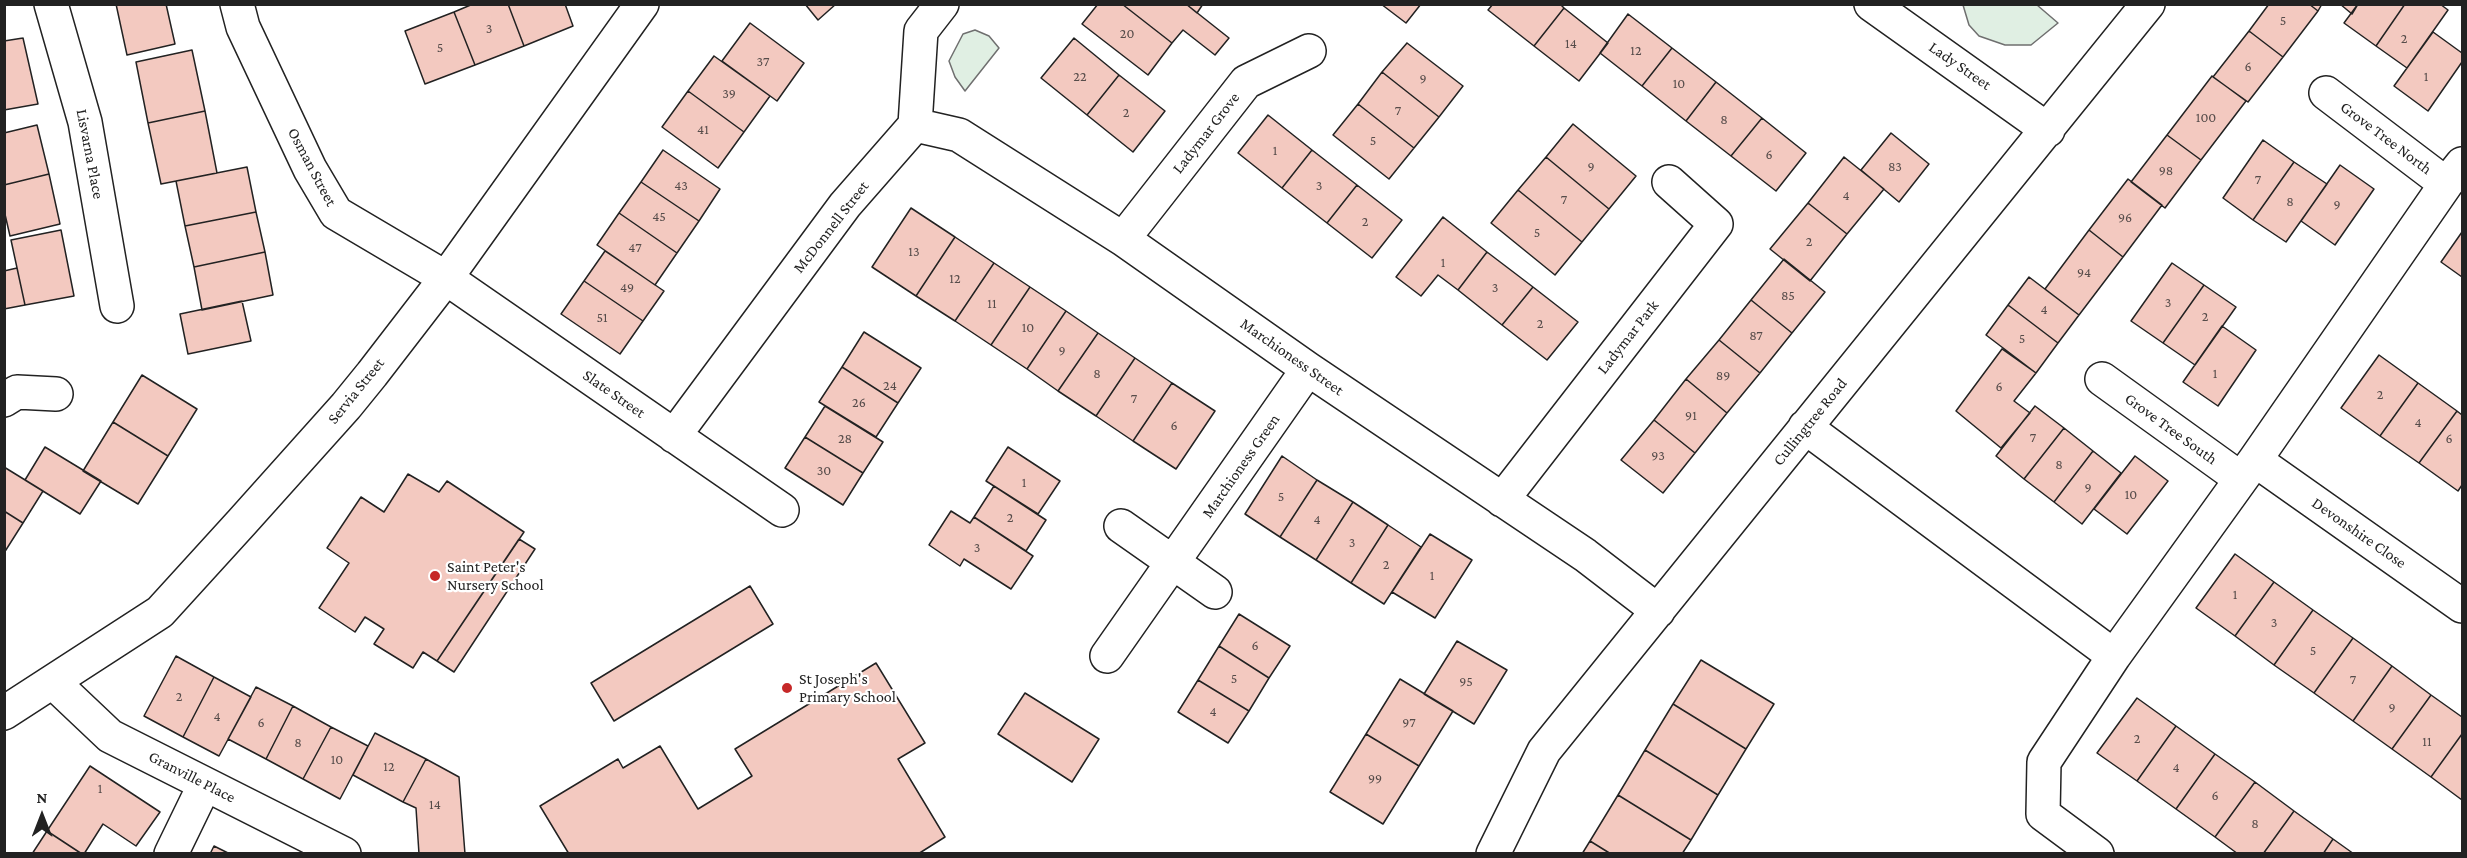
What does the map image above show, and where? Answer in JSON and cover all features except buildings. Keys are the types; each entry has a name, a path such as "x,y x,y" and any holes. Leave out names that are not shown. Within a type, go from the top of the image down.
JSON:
{"street":[{"name":"Lisvarna Place","path":"51,4 85,122 117,306"},
{"name":"Osman Street","path":"237,4 243,27 310,170 336,213 446,278"},
{"name":"Servia Street","path":"4,713 54,683 160,612 346,406 446,278 642,4"},
{"path":"915,126 921,31 942,4"},
{"name":"Lady Street","path":"1871,4 2048,130"},
{"name":"Cullingtree Road","path":"1493,854 1544,751 2148,4"},
{"name":"Ladymar Grove","path":"1123,239 1246,81 1309,51"},
{"name":"Grove Tree North","path":"2326,93 2455,174"},
{"name":"Marchioness Street","path":"915,126 959,135 1123,239 1308,369 1585,555 1658,611"},
{"name":"McDonnell Street","path":"674,436 845,205 915,126"},
{"path":"2097,854 2043,814 2044,762 2114,656 2455,174"},
{"name":"Ladymar Park","path":"1502,500 1716,224 1669,182"},
{"name":"Slate Street","path":"446,278 782,510"},
{"name":"Marchioness Green","path":"1107,656 1308,369"},
{"name":"Grove Tree South","path":"2102,379 2248,469"},
{"path":"4,399 17,392 56,394"},
{"path":"1805,427 2114,656"},
{"name":"Devonshire Close","path":"2248,469 2463,606"},
{"path":"1121,526 1215,592"},
{"name":"Granville Place","path":"54,683 110,736 344,854"},
{"path":"171,854 205,784"}],"green space":[{"path":"1963,5 2037,5 2058,23 2031,45 2005,45 1979,36 1969,25"},
{"path":"975,30 989,36 999,48 965,91 955,77 949,61 963,34"}],"place":[{"name":"Saint Peter's Nursery School","path":"435,576"},
{"name":"St Joseph's Primary School","path":"787,688"}]}
